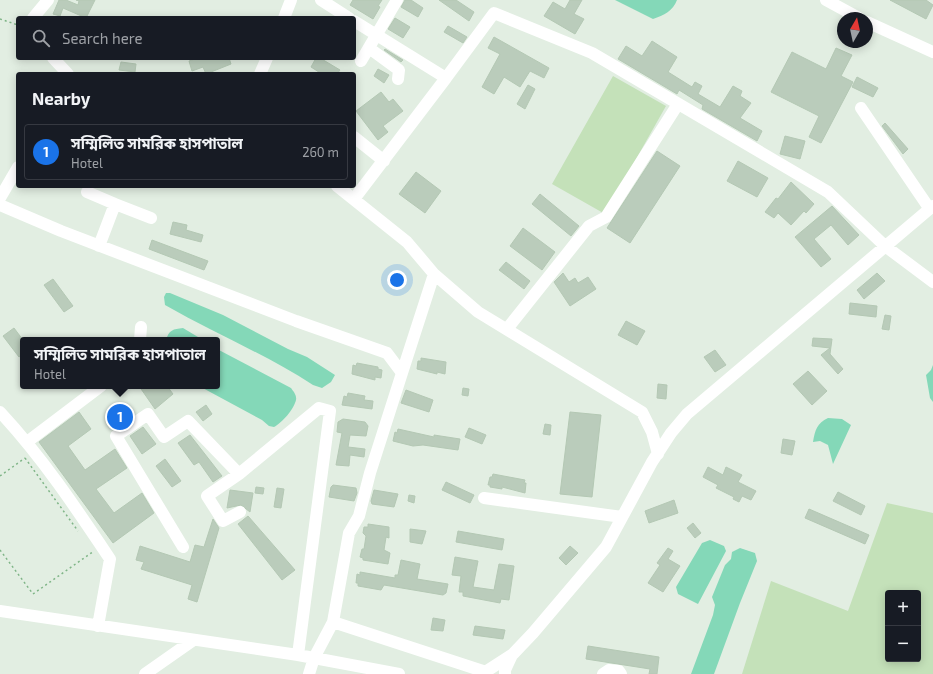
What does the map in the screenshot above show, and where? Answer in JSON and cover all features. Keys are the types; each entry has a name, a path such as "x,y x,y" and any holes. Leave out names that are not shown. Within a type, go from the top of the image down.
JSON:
{"street":[{"path":"35,16 48,0"},
{"path":"285,16 291,0"},
{"path":"321,0 346,16"},
{"path":"361,61 397,0"},
{"path":"826,0 848,12"},
{"path":"354,199 494,13 592,52 828,192 885,246 933,282"},
{"path":"356,22 446,78"},
{"path":"873,25 933,52"},
{"path":"369,48 400,70 398,79"},
{"path":"55,60 66,72"},
{"path":"261,72 266,60"},
{"path":"507,330 589,226 606,217 678,104"},
{"path":"333,622 484,673 513,654 533,633 606,546 658,454 671,433 687,414 931,207 861,108"},
{"path":"356,139 384,161"},
{"path":"0,198 16,170"},
{"path":"340,188 407,242 434,274 478,312 642,412 652,432 658,454"},
{"path":"87,192 152,218"},
{"path":"99,246 115,204"},
{"path":"0,205 99,246 296,321 387,353 402,373"},
{"path":"309,674 314,658 333,622 349,532 359,516 370,473 434,274"},
{"path":"140,337 141,327"},
{"path":"29,450 98,389"},
{"path":"240,512 223,521 207,496 238,474 319,408 330,411 298,655"},
{"path":"0,412 29,450 68,496 110,559 98,626"},
{"path":"183,547 116,436 148,414 164,437 188,421 238,474"},
{"path":"484,498 622,517"},
{"path":"0,611 192,641 298,655 399,674"},
{"path":"145,674 192,641"},
{"path":"505,674 505,670 513,654"},
{"path":"603,674 609,670 619,671 621,674"}],"path":[{"path":"0,19 16,24"},
{"path":"0,476 29,450 80,533"},
{"path":"0,550 33,594 101,546"}],"shaded area":[{"path":"615,0 677,0 668,12 653,19"},
{"path":"613,76 666,106 605,214 552,184"},
{"path":"166,293 170,293 223,315 288,349 307,357 335,375 331,382 322,388 313,385 277,363 165,305 164,297"},
{"path":"183,328 198,337 168,337 172,331"},
{"path":"220,351 291,388 296,398 295,404 281,422 274,427 269,426 262,420 205,389 220,389"},
{"path":"933,365 933,402 930,398 926,375 931,370"},
{"path":"828,418 842,419 851,425 833,464 828,445 820,441 813,442 817,427 821,422"},
{"path":"887,503 933,513 933,674 742,674 771,581 848,611"},
{"path":"710,540 724,546 726,551 698,604 678,594 676,587 702,543"},
{"path":"740,548 755,553 757,561 714,674 691,674 713,615 715,605 712,597 725,565 731,559 732,552"}],"building":[{"path":"59,0 66,0 78,5 79,1 76,0 95,0 87,16 81,16 63,8 60,16 53,14"},
{"path":"353,0 382,0 373,19 350,5"},
{"path":"405,0 411,0 423,8 418,17 401,7"},
{"path":"439,0 456,0 474,12 469,21"},
{"path":"570,0 582,0 574,14 584,19 575,34 544,16 553,2 565,9"},
{"path":"890,0 926,0 933,5 926,19"},
{"path":"395,18 410,27 403,38 388,29"},
{"path":"448,26 467,37 463,43 444,32"},
{"path":"494,37 549,68 544,78 530,71 520,87 504,77 494,94 482,87 500,54 488,48"},
{"path":"652,41 677,57 668,72 692,87 695,82 702,86 698,94 720,107 733,86 742,91 740,96 751,103 740,118 762,131 757,141 702,109 703,105 679,90 677,94 618,59 626,46 642,56"},
{"path":"836,48 852,55 841,76 853,82 821,143 809,137 819,116 771,92 792,52 826,69"},
{"path":"385,49 403,60 401,62 384,50"},
{"path":"230,60 231,64 211,72 205,72 203,67 192,71 189,61"},
{"path":"315,60 323,60 340,70 338,72 319,72 311,67"},
{"path":"121,62 136,64 135,72 119,70"},
{"path":"378,69 389,75 384,83 374,76"},
{"path":"857,77 878,88 873,97 852,87"},
{"path":"528,85 535,89 525,109 517,104"},
{"path":"381,92 389,102 393,99 403,111 383,126 388,132 378,140 356,111"},
{"path":"885,123 908,149 903,154 882,126"},
{"path":"785,136 805,141 800,159 780,154"},
{"path":"657,151 680,166 630,243 607,228"},
{"path":"738,161 768,178 757,197 727,181"},
{"path":"416,172 441,191 425,213 399,194"},
{"path":"791,182 814,204 806,213 804,211 791,225 778,213 774,218 765,212 776,198 778,199"},
{"path":"540,194 579,226 571,236 532,204"},
{"path":"832,206 859,235 848,245 831,225 814,239 831,259 821,267 795,237"},
{"path":"173,222 187,225 186,230 203,235 201,242 170,234"},
{"path":"523,228 555,252 542,270 510,246"},
{"path":"152,240 208,261 204,270 149,249"},
{"path":"506,262 530,281 524,289 499,270"},
{"path":"563,273 569,282 575,278 578,283 588,277 596,289 570,306 554,282"},
{"path":"877,273 885,281 864,299 857,290"},
{"path":"53,279 73,306 64,312 44,285"},
{"path":"850,303 877,306 876,317 849,314"},
{"path":"885,315 891,316 889,330 882,329"},
{"path":"626,321 645,331 637,345 618,335"},
{"path":"14,328 21,337 20,356 19,357 3,336"},
{"path":"813,338 832,339 830,354 843,369 838,374 821,355 830,348 812,346"},
{"path":"715,350 726,365 715,372 704,357"},
{"path":"421,358 446,362 445,374 437,372 437,374 417,369 418,361 421,361"},
{"path":"357,363 378,367 378,369 382,370 381,378 375,377 375,380 352,374 353,365 356,366"},
{"path":"808,371 827,391 812,405 793,384"},
{"path":"658,384 667,385 666,399 657,398"},
{"path":"463,388 469,389 468,396 462,395"},
{"path":"141,389 169,389 173,394 155,409"},
{"path":"406,390 433,400 429,412 401,403"},
{"path":"348,393 365,396 364,400 373,401 372,409 342,405 344,396 347,397"},
{"path":"206,405 212,414 203,421 196,412"},
{"path":"79,412 91,429 68,446 85,470 115,449 127,468 96,489 114,513 142,493 154,513 113,543 39,442"},
{"path":"570,412 601,415 592,497 560,494"},
{"path":"343,419 365,422 368,426 366,436 350,435 348,447 365,449 364,457 350,455 349,466 336,465 342,433 337,432 338,422"},
{"path":"545,424 551,425 550,435 543,434"},
{"path":"143,427 156,444 142,454 130,436"},
{"path":"469,428 486,435 482,444 465,437"},
{"path":"398,429 434,437 434,435 460,439 458,450 423,445 413,446 393,441 395,432 397,433"},
{"path":"190,435 222,476 213,482 199,462 194,465 178,443"},
{"path":"783,439 795,441 792,455 781,453"},
{"path":"165,459 181,481 172,487 156,466"},
{"path":"708,467 723,475 726,467 742,475 738,482 756,491 751,500 742,496 739,502 733,499 734,497 716,488 718,485 703,477"},
{"path":"493,474 525,480 525,493 502,487 502,489 490,487 490,485 488,485 490,477 492,477"},
{"path":"446,482 474,495 470,503 442,490"},
{"path":"333,485 356,488 357,493 354,501 329,497 331,487"},
{"path":"256,487 264,488 263,494 255,493"},
{"path":"277,488 284,489 281,508 274,507"},
{"path":"230,490 253,493 250,512 241,505 227,508"},
{"path":"374,490 398,494 394,507 372,504 371,501"},
{"path":"838,492 865,506 861,515 833,501"},
{"path":"409,495 415,496 414,503 408,501"},
{"path":"674,500 678,513 649,523 645,511"},
{"path":"809,509 869,535 865,544 805,518"},
{"path":"248,516 295,570 282,580 238,524"},
{"path":"213,519 219,528 197,602 188,599 192,585 141,569 144,562 136,560 140,546 190,562 195,545 204,547"},
{"path":"693,523 701,533 695,538 687,528"},
{"path":"368,524 389,527 389,538 386,537 384,550 390,553 388,564 363,560 363,558 360,557 362,549 364,549 366,536 363,533 364,527 368,527"},
{"path":"410,529 426,531 422,544 410,542"},
{"path":"458,531 504,539 502,550 456,542"},
{"path":"570,546 578,553 566,565 559,558"},
{"path":"668,548 673,551 668,559 680,566 663,592 648,583 660,565 657,563"},
{"path":"455,557 478,561 473,587 494,590 499,564 514,566 509,600 501,599 500,603 463,596 463,592 459,592 461,576 452,575"},
{"path":"401,560 420,564 417,579 448,584 446,593 443,595 384,585 381,590 358,586 358,583 356,583 357,574 360,575 360,572 395,578 395,575 398,575"},
{"path":"433,618 445,620 443,631 431,630"},
{"path":"475,626 505,630 503,639 473,635"},
{"path":"588,646 659,657 657,674 649,674 650,669 586,659"}],"place":[{"name":"সম্মিলিত সামরিক হাসপাতাল","path":"120,417"}]}
